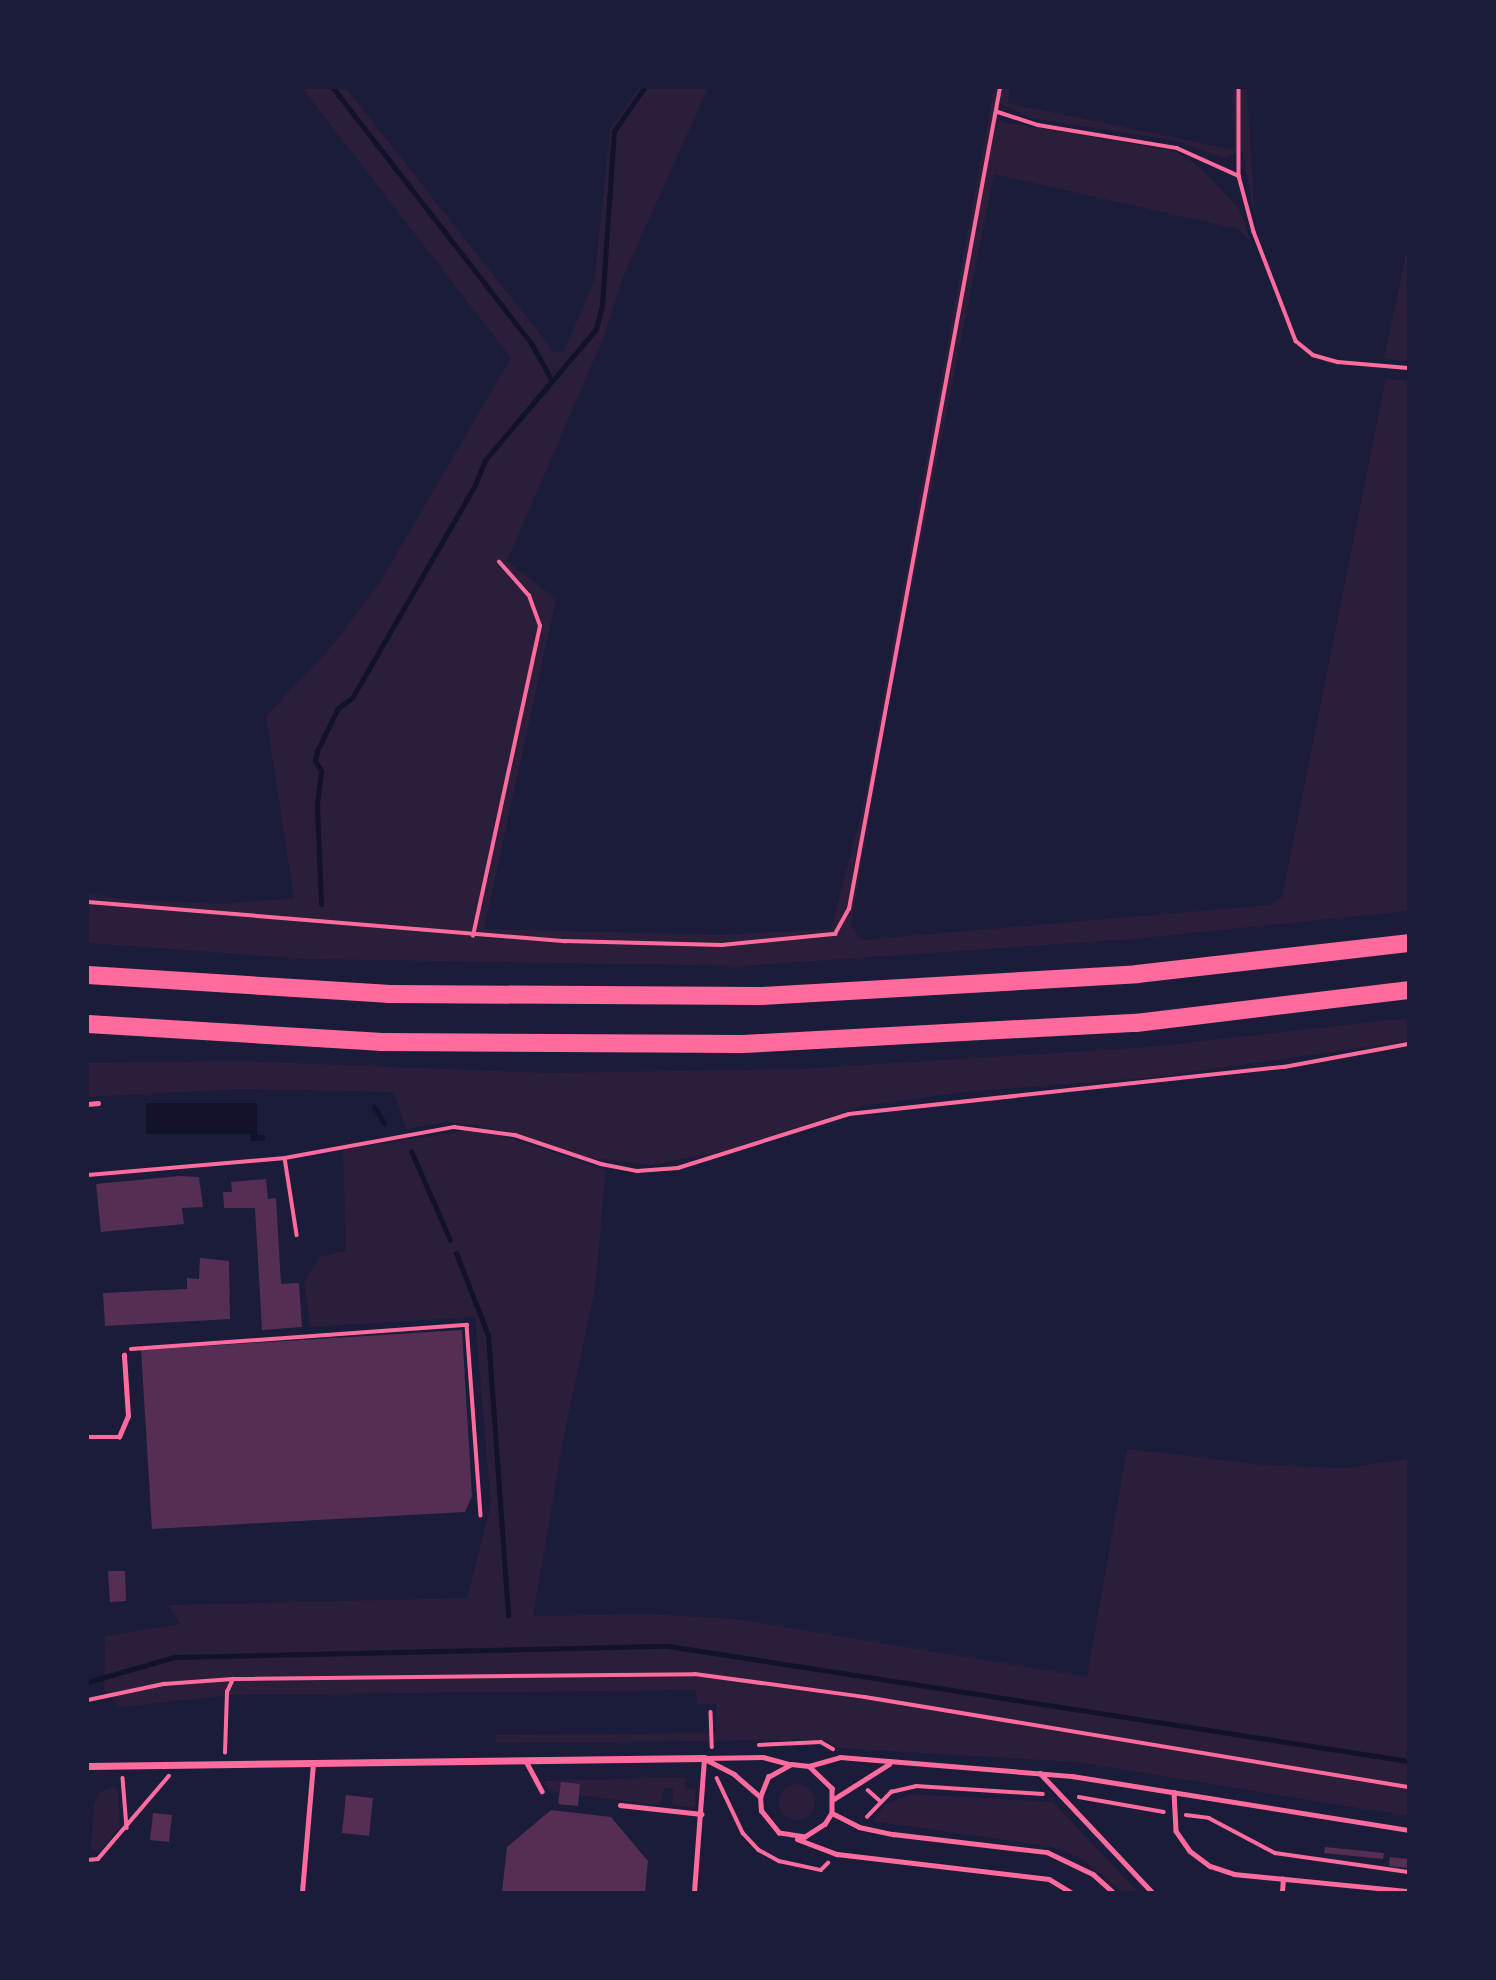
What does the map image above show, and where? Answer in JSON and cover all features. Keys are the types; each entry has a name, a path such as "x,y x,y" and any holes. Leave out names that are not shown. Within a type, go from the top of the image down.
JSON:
{"highway":[{"path":"88,975 390,994 761,996 1137,974 1409,943"},
{"path":"88,1024 382,1042 731,1045 1136,1023 1409,990"}],"street":[{"path":"88,1766 708,1757"}],"lane":[{"path":"88,1104 98,1103"},
{"path":"88,1437 120,1437 128,1416 124,1355"},
{"path":"708,1757 763,1757 808,1766 840,1757 1039,1773 1409,1830"},
{"path":"708,1757 734,1774 760,1797 768,1824 793,1838 837,1854 1049,1879 1071,1892"},
{"path":"694,1892 708,1757"},
{"path":"526,1761 542,1791"},
{"path":"834,1799 890,1763"},
{"path":"302,1892 313,1764"},
{"path":"760,1797 768,1777 791,1764"},
{"path":"793,1838 816,1832 832,1813 834,1799 827,1779 808,1766"},
{"path":"1039,1773 1152,1892"},
{"path":"1174,1792 1175,1831 1198,1859 1234,1874 1409,1891"},
{"path":"620,1805 702,1814"},
{"path":"832,1813 859,1827 893,1834 1047,1852 1093,1874 1113,1892"},
{"path":"1282,1892 1283,1879"}],"path":[{"path":"88,902 473,936 722,945 835,934 844,923 998,113 1000,88"},
{"path":"1239,88 1239,176 1254,232 1296,341 1313,355 1338,362 1409,368"},
{"path":"998,113 1038,125 1177,148 1239,176"},
{"path":"473,936 540,626 529,596 499,562"},
{"path":"88,1175 285,1158 454,1127 515,1135 601,1164 637,1171 678,1168 849,1114 1284,1067 1409,1044"},
{"path":"285,1158 297,1235"},
{"path":"124,1355 136,1345 467,1325 481,1515"},
{"path":"88,1700 164,1684 233,1679 695,1674 865,1697 1409,1787"},
{"path":"225,1766 227,1692 233,1679"},
{"path":"711,1712 708,1757 750,1843 779,1861 821,1870"},
{"path":"121,1766 127,1828"},
{"path":"88,1860 98,1859 127,1828 176,1766"},
{"path":"879,1800 915,1786 1060,1796 1209,1818 1275,1853 1409,1872"}],"shaded area":[{"path":"302,88 346,88 554,352 564,351 594,282 610,129 639,88 708,88 623,277 605,334 507,561 556,599 484,929 719,935 831,929 865,798 994,88 1010,88 1008,103 1234,150 1232,88 1247,88 1254,205 1260,229 1252,205 1243,152 1223,158 1176,141 1030,118 997,102 996,114 1003,122 1175,151 1200,167 1239,209 1251,242 1238,229 994,174 886,718 851,925 861,940 1270,905 1282,897 1386,378 1408,381 1408,911 1133,939 742,966 307,959 88,943 88,893 124,900 225,904 294,898 266,716 327,652 380,582 511,358"},
{"path":"1408,245 1408,361 1384,359"},
{"path":"1408,1018 1408,1041 1158,1077 965,1092 862,1106 725,1151 652,1165 591,1158 485,1126 447,1122 406,1129 394,1092 239,1089 88,1097 88,1063 244,1061 548,1073 800,1069 1150,1047"},
{"path":"146,1103 257,1103 257,1135 265,1135 265,1141 251,1141 250,1134 146,1134"},
{"path":"469,1130 509,1138 606,1170 595,1289 563,1440 533,1616 646,1614 736,1619 1087,1677 1127,1449 1265,1465 1346,1468 1408,1459 1408,1816 1077,1762 838,1748 826,1740 496,1743 495,1735 716,1733 716,1704 697,1704 696,1690 232,1695 120,1707 104,1690 105,1636 181,1624 168,1605 467,1598 491,1505 475,1317 310,1327 304,1281 320,1257 346,1251 343,1150"},
{"path":"685,1777 685,1789 695,1789 695,1808 672,1805 673,1788 664,1788 660,1805 560,1793 551,1791 544,1781"},
{"path":"797,1784 810,1789 815,1802 810,1815 797,1820 784,1815 779,1802 784,1789"},
{"path":"113,1787 118,1792 120,1826 98,1853 91,1848 94,1804 100,1792"},
{"path":"910,1794 1053,1802 1138,1892 1124,1892 1080,1858 1052,1847 872,1821 886,1804"}],"building":[{"path":"179,1176 199,1177 203,1207 182,1208 184,1224 101,1232 96,1184"},
{"path":"266,1179 268,1199 276,1198 281,1284 299,1283 302,1327 262,1330 255,1208 224,1208 223,1192 232,1192 231,1182"},
{"path":"200,1258 229,1261 230,1319 105,1326 103,1293 187,1289 187,1278 199,1279"},
{"path":"462,1330 472,1496 465,1512 152,1529 141,1350"},
{"path":"108,1571 125,1571 126,1601 110,1602"},
{"path":"561,1782 580,1784 578,1806 558,1804"},
{"path":"346,1795 373,1798 369,1836 342,1833"},
{"path":"551,1810 611,1817 648,1861 645,1892 502,1892 507,1847"},
{"path":"153,1813 172,1815 169,1842 150,1840"},
{"path":"1325,1847 1384,1853 1383,1859 1324,1853"},
{"path":"1390,1857 1408,1859 1407,1868 1389,1866"}],"waterway":[{"path":"333,88 532,345 552,381"},
{"path":"321,904 317,804 321,771 315,761 317,751 338,708 352,698 475,485 485,460 596,329 602,305 614,131 644,88"},
{"path":"374,1107 384,1123"},
{"path":"411,1151 450,1240"},
{"path":"456,1253 488,1335 508,1615"},
{"path":"88,1682 174,1657 668,1646 1408,1761"}]}
